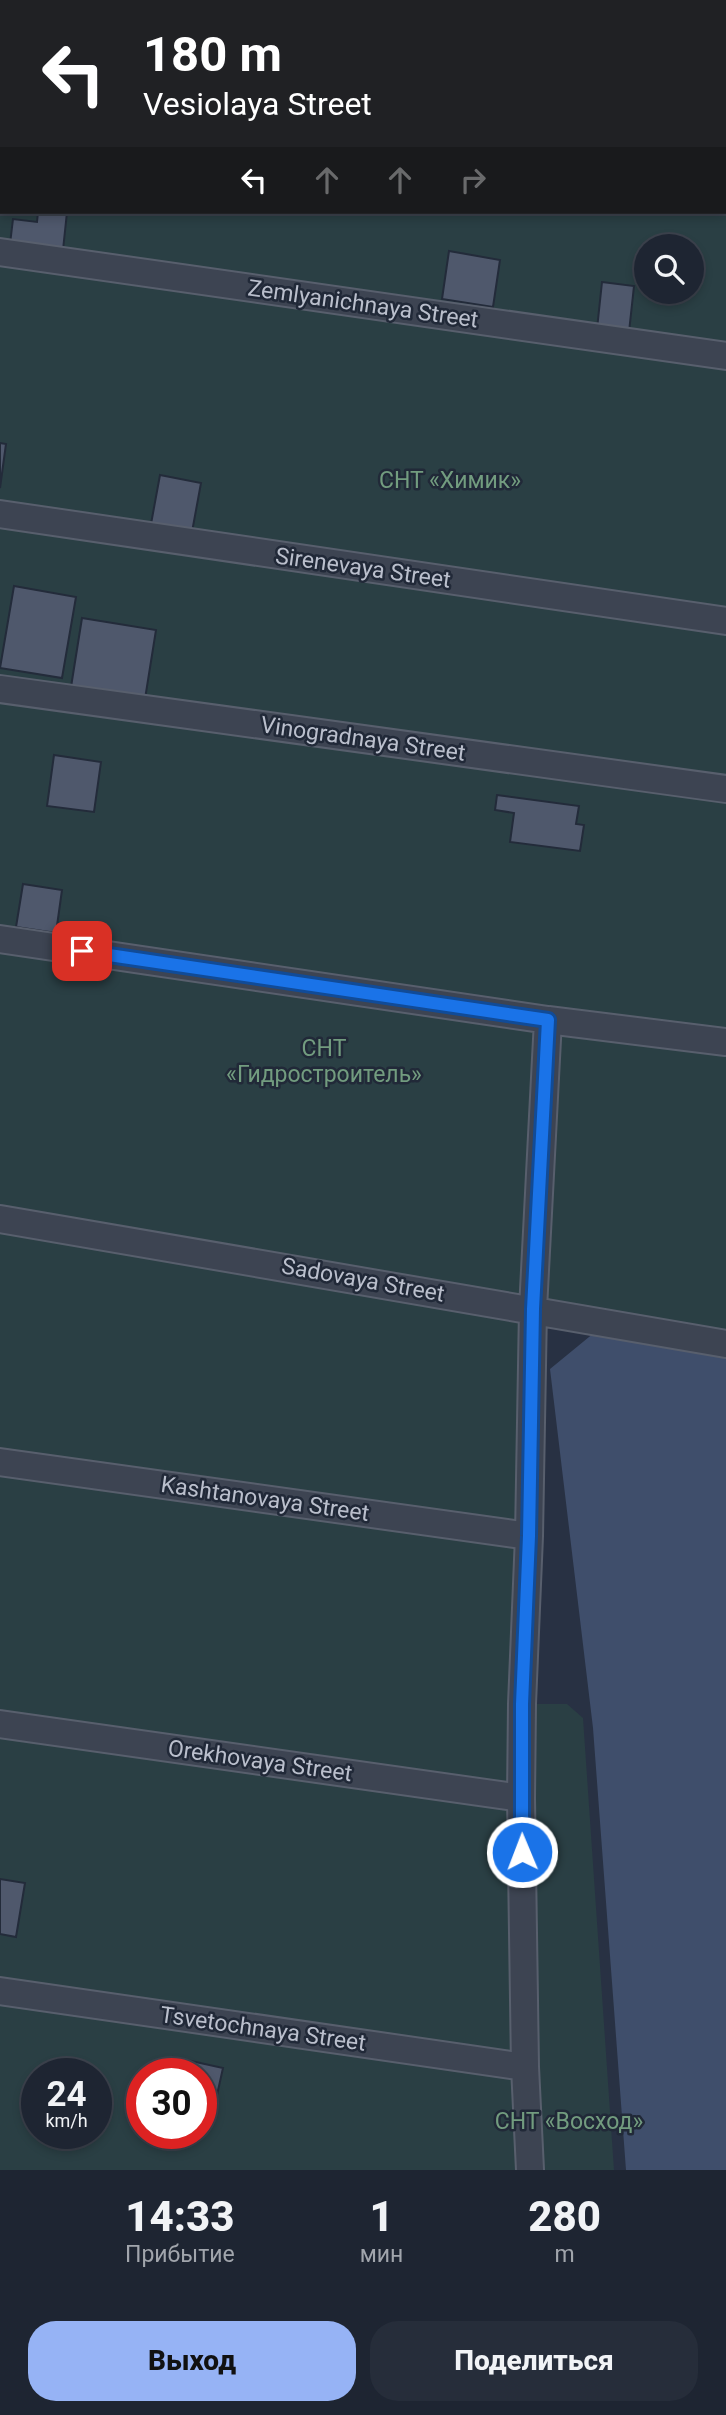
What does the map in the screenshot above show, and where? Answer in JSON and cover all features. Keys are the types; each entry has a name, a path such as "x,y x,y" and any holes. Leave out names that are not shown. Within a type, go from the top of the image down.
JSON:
{"street":[{"name":"Zemlyanichnaya Street","path":"0,252 726,356"},
{"name":"Sirenevaya Street","path":"0,514 726,621"},
{"name":"Vinogradnaya Street","path":"0,689 726,789"},
{"path":"0,939 548,1020 726,1042"},
{"path":"530,2170 525,2067 522,1704 529,1536 533,1309 548,1020"},
{"name":"Sadovaya Street","path":"0,1219 726,1344"},
{"name":"Kashtanovaya Street","path":"0,1462 529,1536"},
{"name":"Orekhovaya Street","path":"0,1724 521,1798"},
{"name":"Tsvetochnaya Street","path":"0,1991 525,2067"}],"green space":[{"name":"СНТ «Гидростроитель»","path":"0,214 726,214 726,1350 533,1309 523,1704 567,1704 583,1718 614,2170 0,2170"}],"water":[{"path":"600,1328 726,1353 726,2170 626,2170 593,1728 550,1369"}],"building":[{"path":"38,214 67,214 63,250 10,244 13,219 37,222"},
{"path":"449,251 500,260 493,307 442,299"},
{"path":"602,282 634,286 629,332 597,329"},
{"path":"0,443 6,444 0,488"},
{"path":"160,475 201,483 192,532 151,524"},
{"path":"14,586 76,597 62,678 0,668"},
{"path":"82,618 156,630 145,699 71,687"},
{"path":"54,755 101,762 94,812 47,806"},
{"path":"497,795 579,806 576,824 584,825 580,851 510,842 514,813 495,810"},
{"path":"23,884 62,890 56,933 16,927"},
{"path":"0,1879 25,1883 16,1937 0,1934"},
{"path":"217,2067 223,2068 217,2095"}],"route":[{"path":"82,951 548,1020 533,1309 529,1536 522,1704 522,1852"}],"park label":[{"name":"СНТ «Химик»","path":"450,480"},
{"name":"СНТ «Восход»","path":"569,2121"}]}
